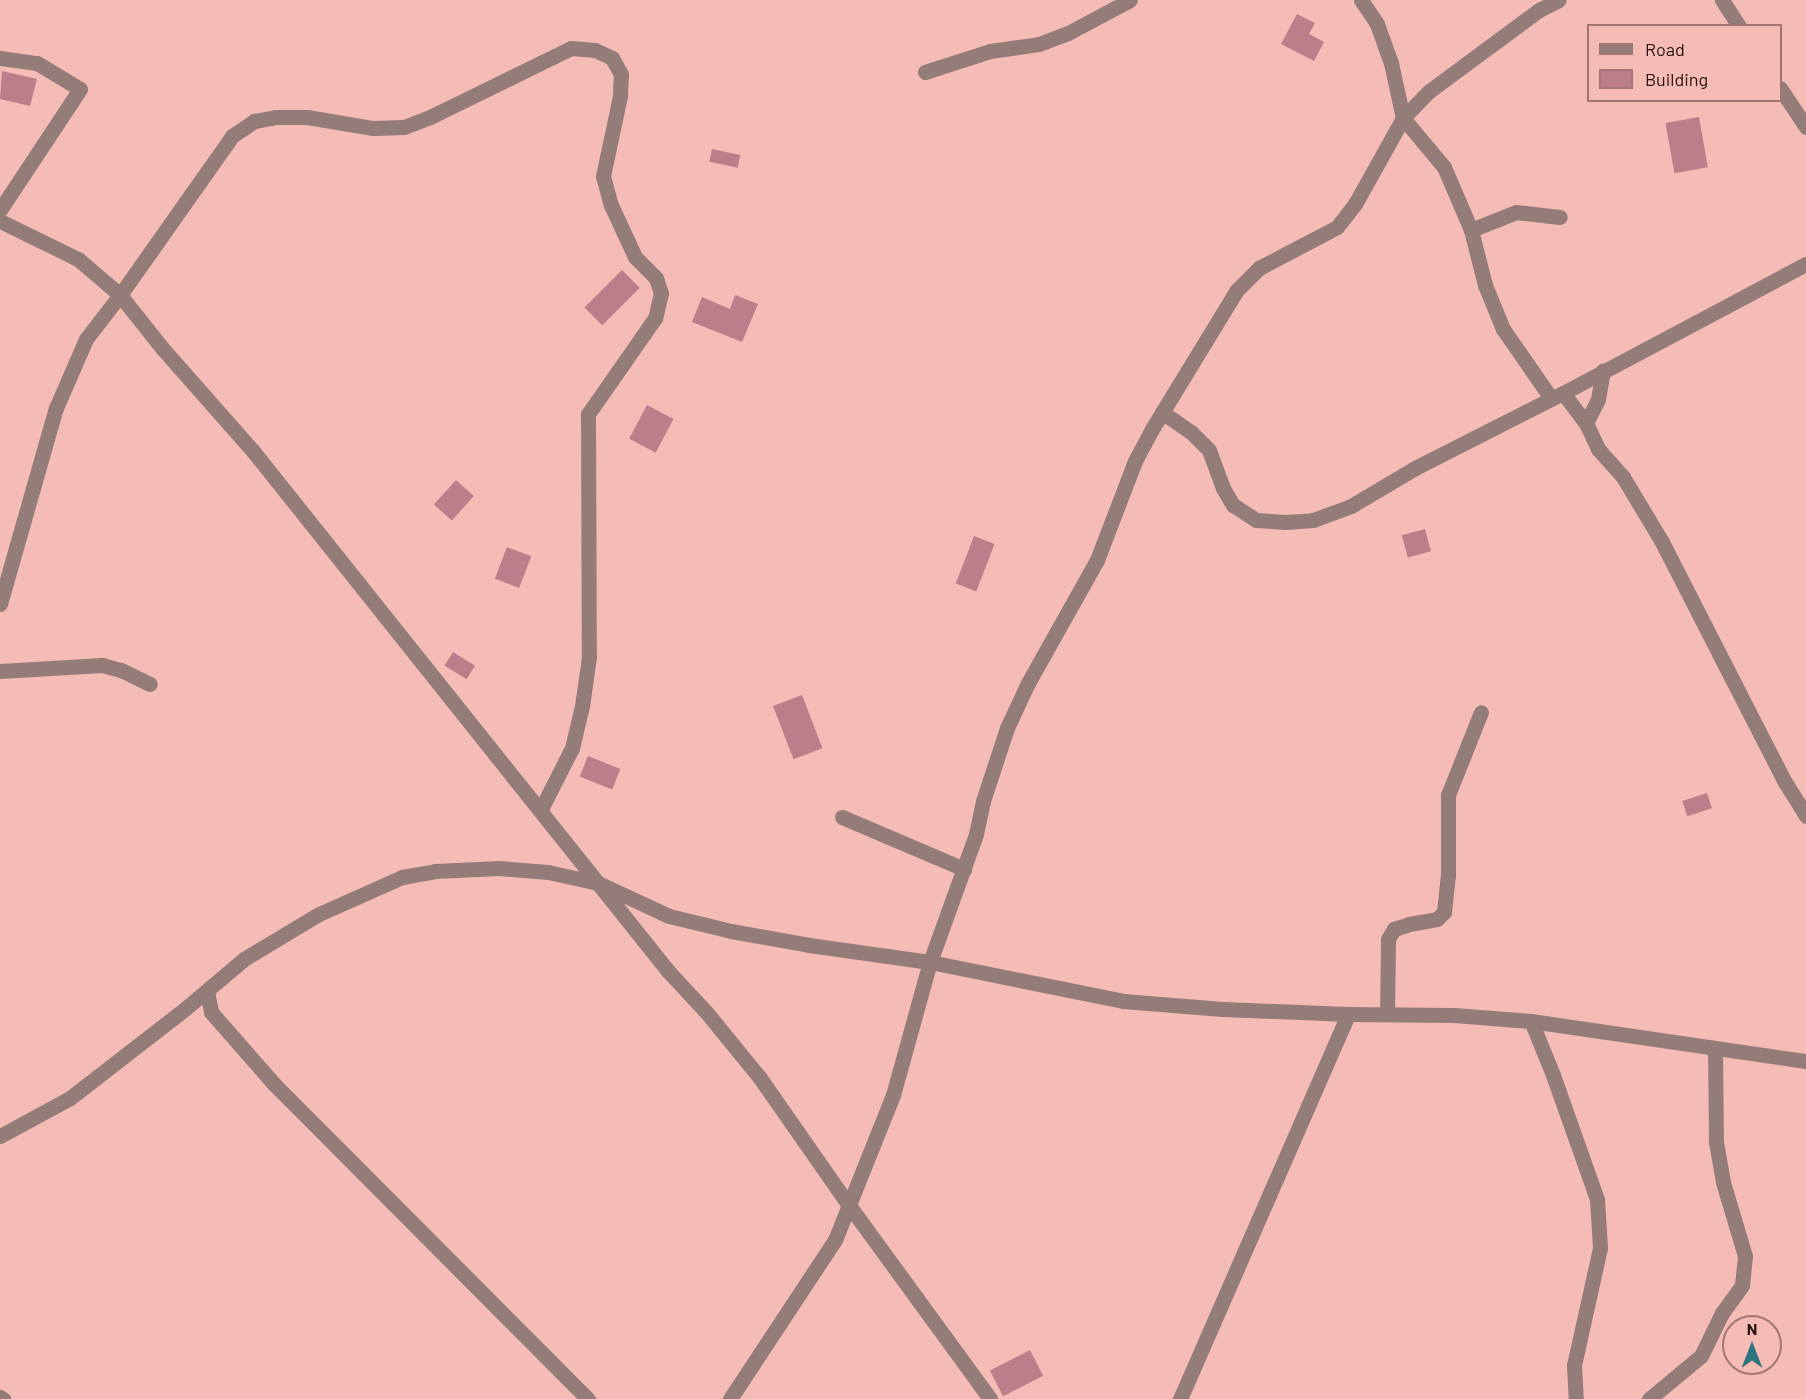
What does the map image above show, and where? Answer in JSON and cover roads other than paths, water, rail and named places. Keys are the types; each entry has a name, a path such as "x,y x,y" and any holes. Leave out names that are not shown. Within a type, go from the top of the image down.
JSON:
{"street":[{"path":"925,72 990,51 1039,44 1068,33 1130,0"},
{"path":"1360,0 1377,24 1391,63 1403,118 1444,167 1471,230 1485,285 1503,329 1557,396 1586,423 1598,448 1623,477 1677,569 1785,782 1806,816"},
{"path":"730,1399 836,1240 892,1095 930,962 964,869 1007,728 1028,684 1097,560 1135,461 1162,412 1237,290 1259,268 1292,249 1325,235 1347,216 1403,118 1428,92 1539,10 1559,0"},
{"path":"1722,0 1738,24"},
{"path":"0,604 56,408 86,339 120,295 232,136 254,121 276,117 307,117 373,129 404,126 430,117 571,48 595,50 612,58 621,74 620,96 603,176 611,205 635,257 656,278 661,293 655,318 588,414 589,657 582,706 572,748 541,809"},
{"path":"0,58 37,63 80,89 0,210"},
{"path":"1782,91 1806,127"},
{"path":"1471,230 1516,212 1560,217"},
{"path":"0,221 78,259 120,295 163,349 253,451 668,971 707,1013 760,1078 848,1204 990,1399"},
{"path":"1162,412 1191,432 1209,450 1223,488 1233,505 1256,520 1286,522 1313,520 1351,506 1414,468 1557,396 1806,264"},
{"path":"1586,423 1598,399 1603,370"},
{"path":"0,671 102,665 121,670 150,684"},
{"path":"1387,1014 1388,939 1394,929 1437,919 1444,912 1449,876 1448,795 1481,712"},
{"path":"842,817 964,869"},
{"path":"0,1136 70,1098 186,1008 244,959 319,914 402,877 435,871 499,868 548,872 598,884 669,916 710,926 809,945 930,962 1123,1001 1223,1009 1455,1015 1531,1021 1806,1061"},
{"path":"207,991 211,1012 274,1084 588,1399"},
{"path":"186,1008 211,1012"},
{"path":"1180,1399 1348,1014"},
{"path":"1531,1021 1553,1075 1597,1200 1600,1248 1574,1365 1576,1399"},
{"path":"1649,1399 1701,1356 1722,1313 1742,1285 1745,1256 1723,1182 1716,1142 1715,1049"}]}
